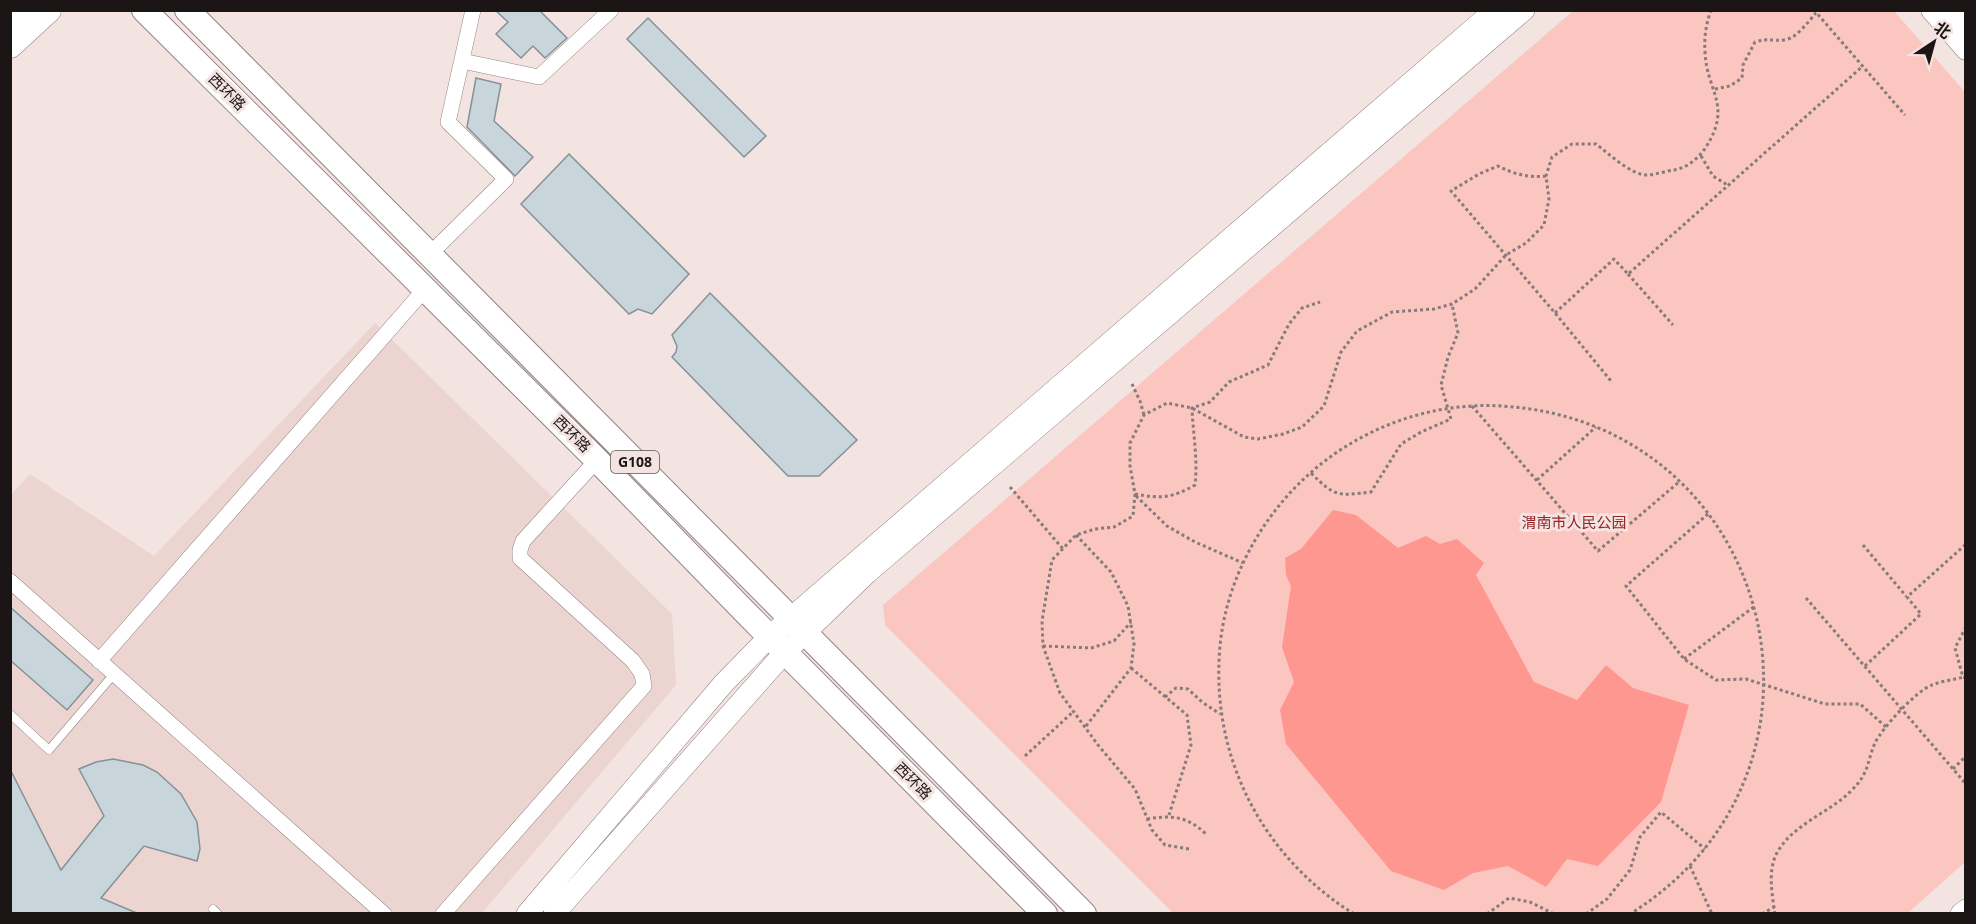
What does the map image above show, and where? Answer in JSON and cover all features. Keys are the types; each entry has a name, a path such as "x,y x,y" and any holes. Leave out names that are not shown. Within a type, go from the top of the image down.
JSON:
{"highway":[{"path":"10,18 19,10"},
{"path":"10,45 48,10"}],"main road":[{"name":"西环路","path":"144,10 597,460 1045,914"},
{"name":"西环路","path":"187,10 1084,914"},
{"path":"527,914 724,683 777,644 1495,10"},
{"path":"797,626 876,566 1524,10"},
{"path":"554,914 777,644"},
{"path":"1962,913 1965,910"}],"street":[{"path":"429,255 506,179 448,122 473,10"},
{"path":"462,61 538,77 612,10"},
{"path":"1931,10 1965,50"},
{"path":"1951,10 1965,27"},
{"path":"99,661 425,289"},
{"path":"443,914 644,686 642,674 633,661 520,558 523,541 597,460"},
{"path":"10,581 384,914"}],"lane":[{"path":"10,714 50,750 114,674"}],"path":[{"path":"1189,849 1165,845 1152,830 1135,789 1098,745 1060,693 1044,646 1042,621 1052,560 1076,535 1095,529 1114,527 1133,516 1135,494 1130,466 1130,443 1144,416 1167,404 1192,408 1244,437 1258,439 1302,427 1324,406 1341,352 1358,331 1392,312 1434,309 1452,304 1475,289 1506,255 1526,243 1544,225 1549,200 1546,176 1552,157 1572,144 1596,144 1619,162 1645,175 1680,169 1701,156 1715,134 1719,115 1705,52 1706,26 1710,10"},
{"path":"1715,89 1730,86 1742,78 1743,65 1755,42 1768,39 1786,40 1797,34 1815,12 1905,115"},
{"path":"1628,274 1863,66"},
{"path":"1701,156 1713,176 1729,186"},
{"path":"1546,176 1533,177 1515,174 1498,166 1450,191 1556,313 1611,381"},
{"path":"1556,313 1614,259 1673,325"},
{"path":"1192,408 1210,402 1229,382 1268,365 1285,331 1302,308 1320,302"},
{"path":"1311,472 1330,492 1346,495 1371,492 1401,444 1451,418 1441,385 1448,357 1458,333 1452,304"},
{"path":"1132,384 1140,400 1144,416"},
{"path":"1472,406 1598,551 1679,482"},
{"path":"1354,914 1314,885 1293,866 1260,823 1235,772 1220,714 1219,656 1224,622 1243,563 1267,522 1311,472 1342,449 1402,420 1472,406 1516,406 1552,412 1596,427 1649,456 1679,482 1708,514 1734,554 1755,606 1763,651 1765,685 1760,731 1746,779 1729,814 1705,849 1660,893 1630,914"},
{"path":"1135,494 1158,499 1179,494 1195,485 1197,463 1192,408"},
{"path":"1537,480 1596,427"},
{"path":"1010,488 1063,549"},
{"path":"1135,494 1167,526 1195,542 1243,563"},
{"path":"1708,514 1626,586 1684,659 1716,680 1746,679 1826,704 1860,704 1886,727"},
{"path":"1076,535 1111,572 1128,606 1134,644 1131,668 1086,726"},
{"path":"1907,597 1965,544"},
{"path":"1863,545 1921,614 1865,666"},
{"path":"1806,598 1965,784"},
{"path":"1684,659 1755,606"},
{"path":"1044,646 1091,648 1114,641 1131,622"},
{"path":"1775,914 1770,882 1778,852 1805,822 1825,813 1851,791 1867,772 1876,741 1902,708 1930,685 1964,678 1955,648 1965,627"},
{"path":"1131,668 1187,715 1191,745 1169,815"},
{"path":"1165,697 1176,688 1188,689 1220,714"},
{"path":"1025,756 1074,711"},
{"path":"1953,769 1965,756"},
{"path":"1586,914 1607,899 1630,870 1640,837 1661,812 1705,849"},
{"path":"1147,819 1169,815 1194,822 1206,834"},
{"path":"1690,866 1712,914"},
{"path":"1487,914 1509,898 1530,902 1554,914"},
{"path":"1762,914 1774,907"}],"shaded area":[{"path":"375,323 672,614 676,685 482,913 11,914 10,496 30,474 154,556"},
{"path":"1333,510 1356,515 1398,548 1426,536 1440,544 1457,539 1484,563 1476,575 1534,682 1577,700 1606,665 1633,688 1689,705 1661,802 1598,866 1567,859 1546,887 1508,866 1473,873 1444,890 1391,871 1286,744 1280,710 1294,682 1282,647 1291,586 1286,575 1285,558 1301,549"}],"green space":[{"name":"渭南市人民公园","path":"1573,11 1894,11 1965,92 1965,862 1908,913 1173,913 885,625 883,605"}],"building":[{"path":"495,10 539,10 567,38 545,58 533,46 521,58 496,34 508,22"},
{"path":"648,18 766,136 744,157 627,39"},
{"path":"476,78 501,84 494,121 533,157 515,176 467,127"},
{"path":"569,154 689,274 652,314 638,309 629,314 521,204"},
{"path":"710,293 857,440 819,476 788,476 672,357 677,346 672,335"},
{"path":"10,607 93,680 67,710 10,660"},
{"path":"113,759 143,765 157,772 181,794 197,822 200,849 197,861 144,846 101,898 139,914 10,914 10,769 61,870 104,816 79,769 96,762"}]}
